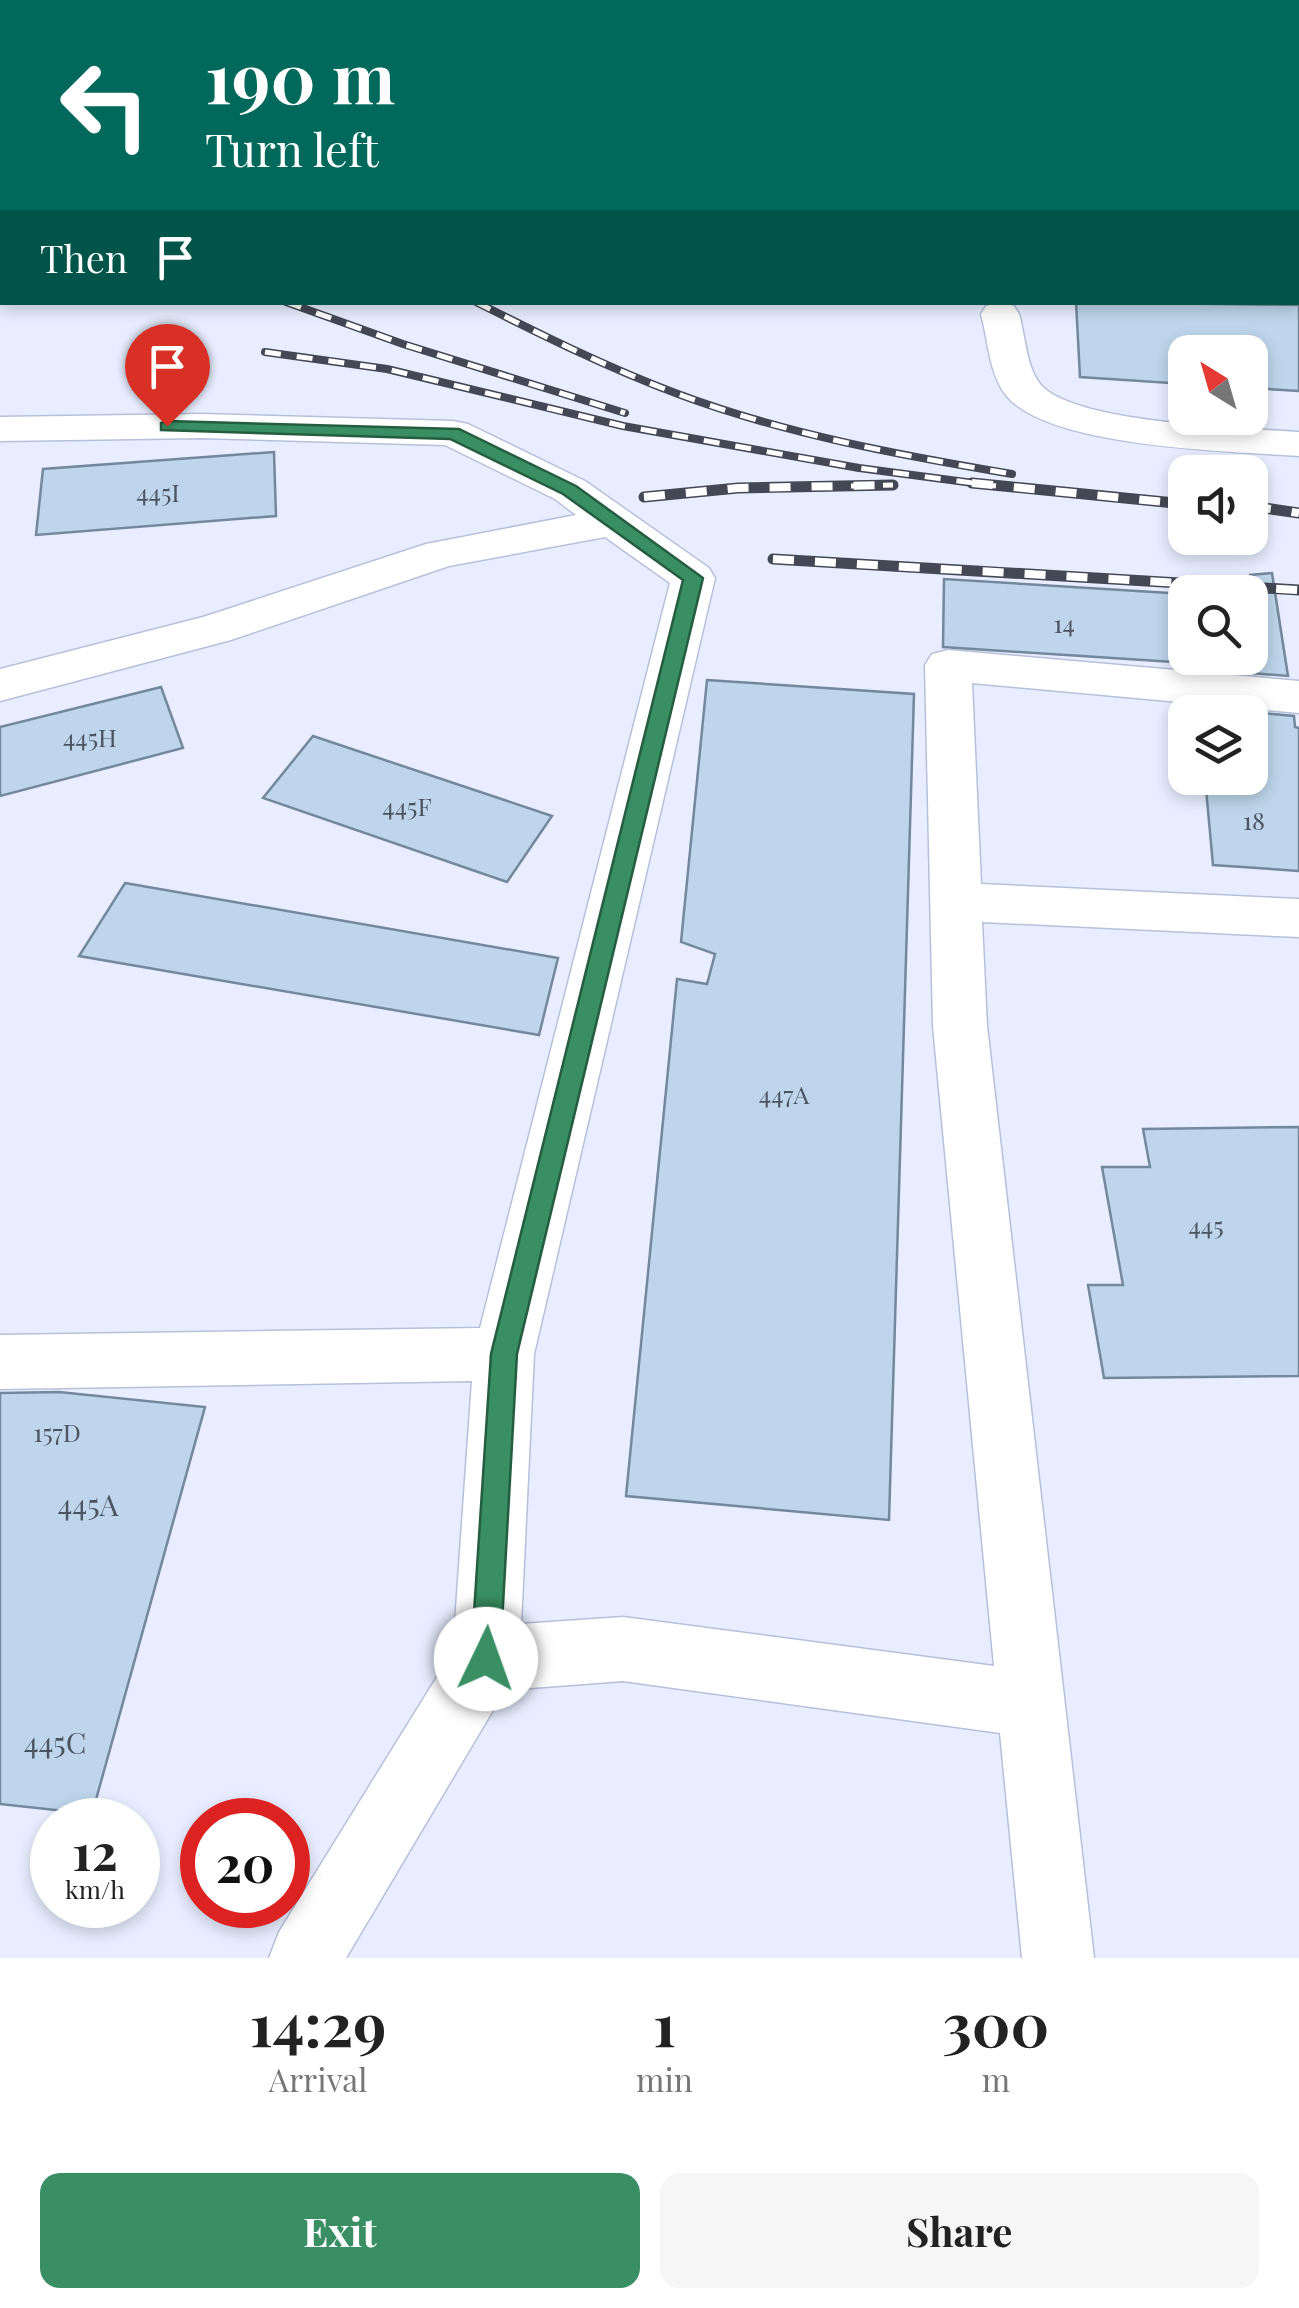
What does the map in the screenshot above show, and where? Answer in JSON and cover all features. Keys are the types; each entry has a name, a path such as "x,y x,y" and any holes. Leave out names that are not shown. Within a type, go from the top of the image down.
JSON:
{"lane":[{"path":"1000,314 1022,391 1053,412 1100,426 1299,444"},
{"path":"0,430 200,426 453,433 570,490 693,578 504,1354 486,1659 306,1958"},
{"path":"0,684 215,629 441,554 613,522"},
{"path":"1058,1958 960,1026 948,666 1299,697"},
{"path":"956,902 1299,918"},
{"path":"0,1362 504,1354"},
{"path":"486,1659 624,1650 1030,1704"}],"building":[{"path":"1076,305 1299,305 1299,391 1268,389 1268,335 1168,335 1168,383 1080,377"},
{"path":"274,452 276,516 36,535 43,469"},
{"path":"1272,573 1288,676 1268,674 1268,575 1250,575"},
{"path":"944,579 1168,593 1168,662 943,647"},
{"path":"707,680 914,694 889,1520 626,1496 677,979 707,984 715,954 681,942"},
{"path":"161,687 183,748 0,796 0,727"},
{"path":"1268,714 1294,716 1295,727 1299,728 1299,871 1213,865 1207,795 1268,795"},
{"path":"313,736 552,816 507,882 263,798"},
{"path":"125,883 558,958 539,1035 79,956"},
{"path":"1299,1127 1299,1376 1104,1378 1088,1285 1123,1285 1102,1167 1150,1167 1143,1129"},
{"path":"59,1392 205,1407 96,1798 30,1798 30,1807 0,1804 0,1393"}],"railway":[{"path":"294,305 403,344 625,413"},
{"path":"482,305 601,362 718,408 843,442 1012,474"},
{"path":"265,352 387,369 623,426 859,468 977,483"},
{"path":"972,483 977,483"},
{"path":"977,483 1168,502"},
{"path":"977,483 996,486"},
{"path":"644,497 738,488 893,485 851,486"},
{"path":"1268,509 1299,513"},
{"path":"773,559 1299,590"}],"route":[{"path":"167,426 453,433 570,490 693,578 504,1354 486,1659"}]}
